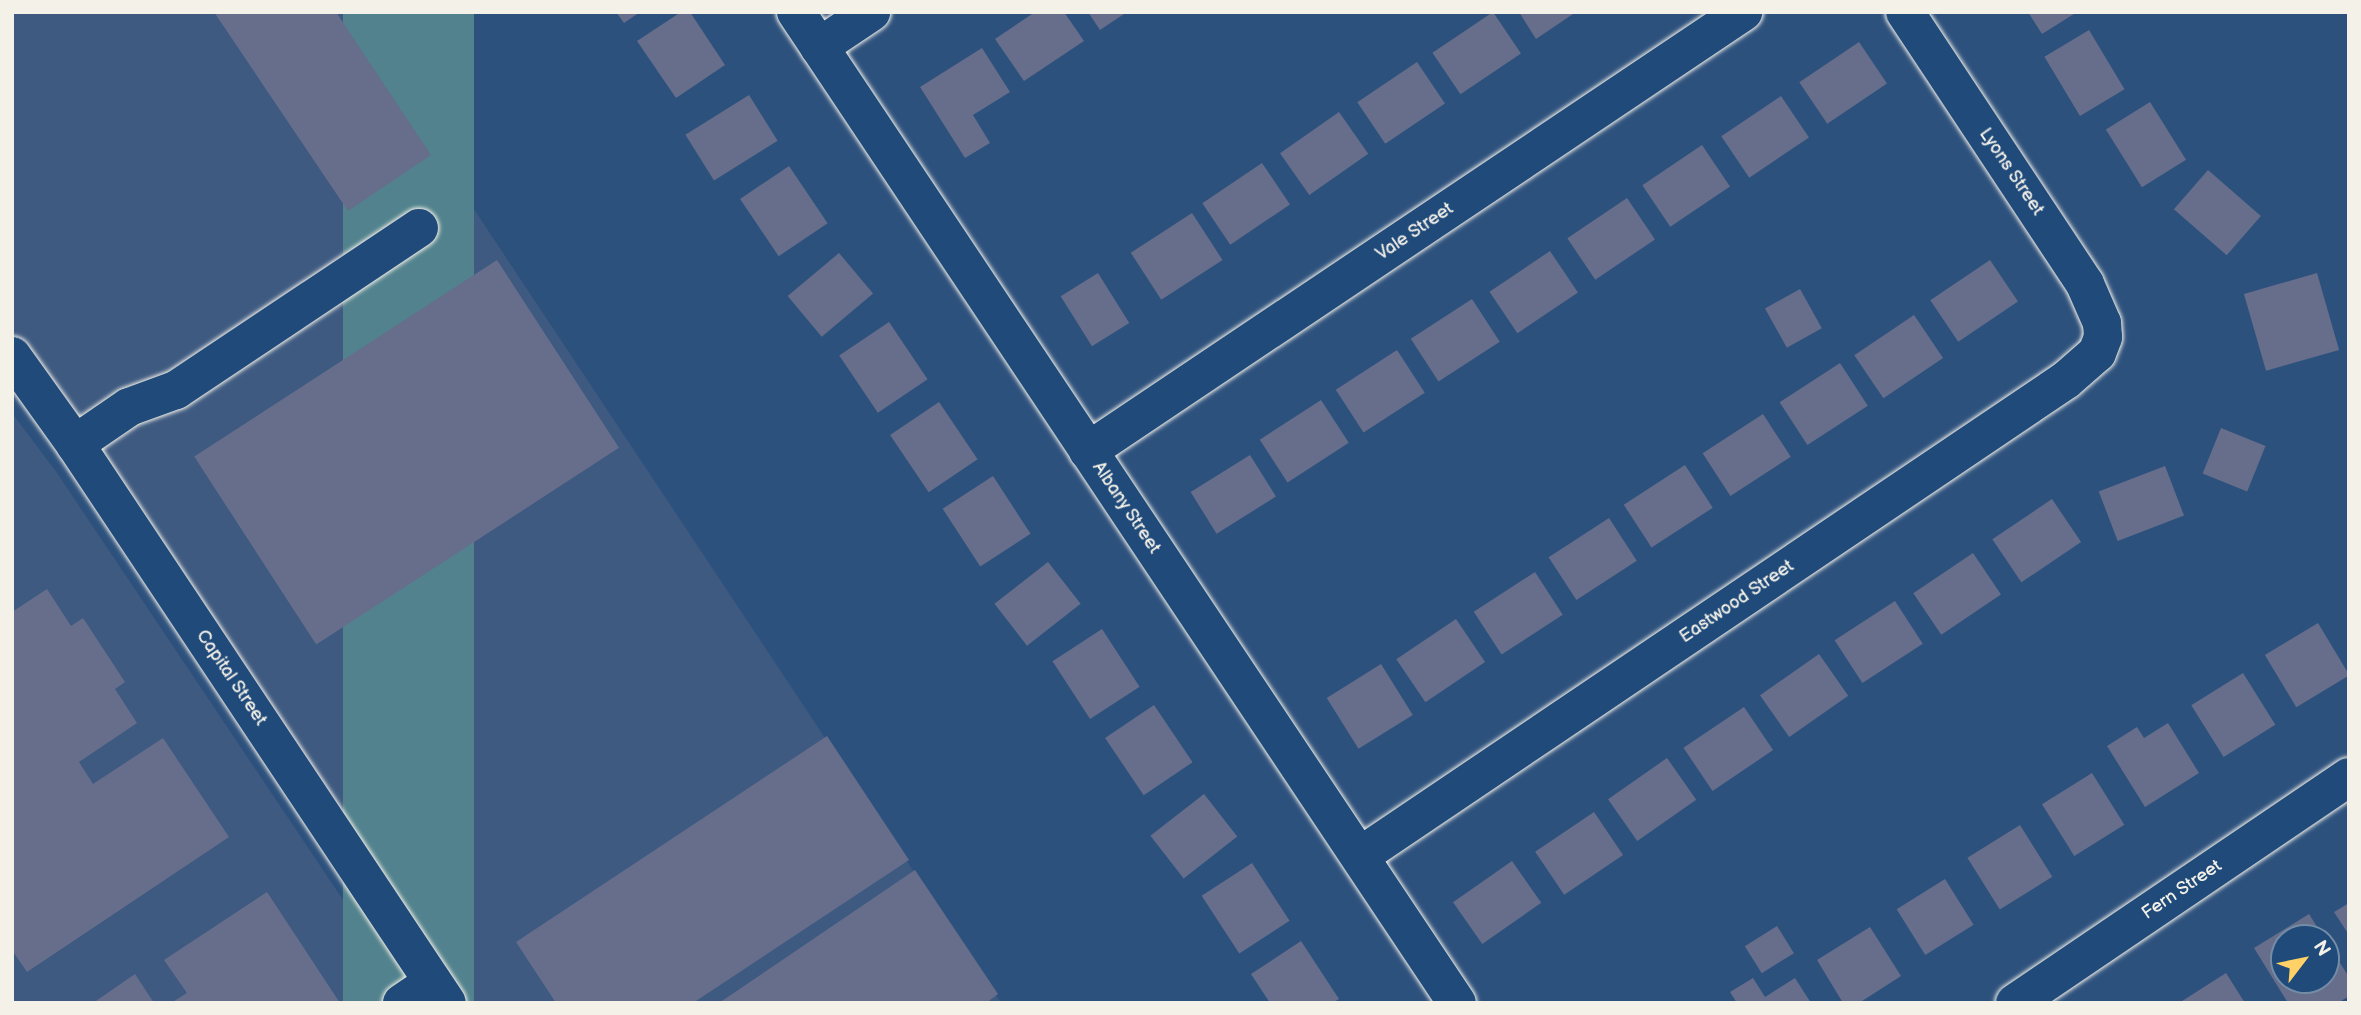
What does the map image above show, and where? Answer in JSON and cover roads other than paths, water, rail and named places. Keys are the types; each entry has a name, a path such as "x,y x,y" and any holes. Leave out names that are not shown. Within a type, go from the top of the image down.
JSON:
{"street":[{"name":"Albany Street","path":"796,12 1457,1003"},
{"path":"819,47 871,12"},
{"name":"Vale Street","path":"1088,451 1743,12"},
{"name":"Lyons Street","path":"1905,12 2085,284 2096,305 2103,337"},
{"path":"75,444 129,407 176,390 419,228"},
{"name":"Eastwood Street","path":"1360,856 2066,380 2096,353 2103,337"},
{"name":"Capital Street","path":"12,356 75,444 440,992"},
{"name":"Fern Street","path":"2015,1003 2349,776"},
{"path":"402,1003 440,992"}]}
